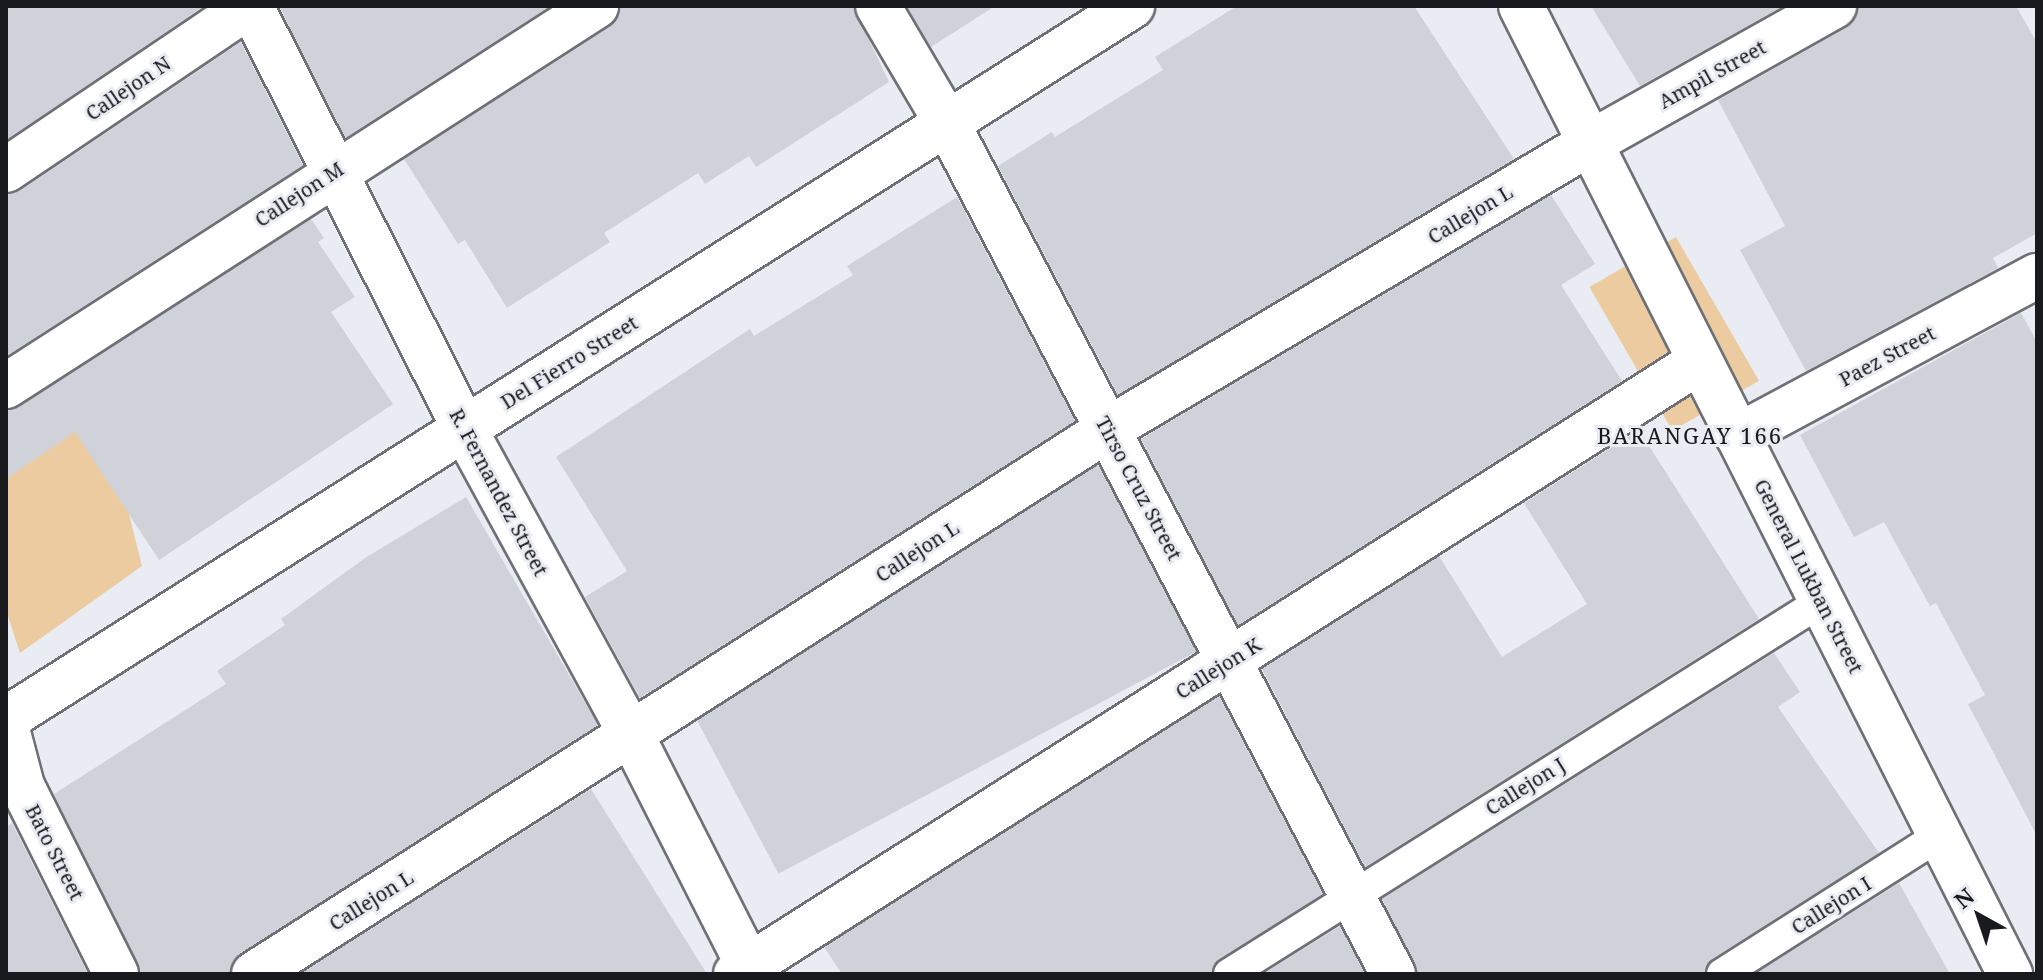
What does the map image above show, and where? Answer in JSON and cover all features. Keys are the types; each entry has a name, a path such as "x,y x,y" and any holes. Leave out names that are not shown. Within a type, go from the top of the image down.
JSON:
{"street":[{"name":"Callejon N","path":"6,170 250,6"},
{"name":"R. Fernandez Street","path":"250,6 464,428 631,734 746,971"},
{"name":"Callejon M","path":"6,386 334,171 596,6"},
{"name":"Tirso Cruz Street","path":"878,6 947,123 1393,974"},
{"name":"Del Fierro Street","path":"6,719 1132,6"},
{"name":"General Lukban Street","path":"1521,6 2010,974"},
{"name":"Ampil Street","path":"1590,143 1834,6"},
{"name":"Callejon L","path":"254,974 1107,430 1590,143"},
{"name":"Paez Street","path":"1738,436 2037,276"},
{"name":"Callejon K","path":"746,971 1700,361"},
{"name":"Bato Street","path":"6,725 22,786 116,974"}],"lane":[{"name":"Callejon J","path":"1229,974 1350,895 1822,601"},
{"name":"Callejon I","path":"1722,974 1940,835"}],"shaded area":[{"path":"1676,237 1759,381 1672,431 1589,287"},
{"path":"92,367 142,566 20,653 6,610 6,439"}],"building":[{"path":"6,6 204,6 6,140"},
{"path":"279,6 550,6 345,138"},
{"path":"621,6 853,6 889,82 756,167 749,156 705,184 698,173 604,233 610,242 507,308 465,240 458,244 404,159 610,27"},
{"path":"907,6 995,6 931,47"},
{"path":"1237,6 1414,6 1514,159 1118,395 998,166 1052,132 1055,137 1163,70 1155,57"},
{"path":"1591,6 1783,6 1640,86"},
{"path":"1859,6 2016,6 2037,43 2037,233 1993,258 1998,268 1806,371 1740,250 1785,226 1718,100 1846,28"},
{"path":"241,42 303,165 6,356 6,195 20,191"},
{"path":"1551,195 1595,264 1561,285 1622,381 1238,625 1141,439"},
{"path":"957,197 1075,421 640,698 585,597 627,571 556,457 750,329 754,336 853,275 847,266"},
{"path":"311,219 324,238 318,242 355,297 331,312 393,404 159,560 75,432 6,479 6,411"},
{"path":"2021,313 2037,342 2037,836 1968,704 1985,695 1936,603 1930,606 1884,522 1854,537 1800,435"},
{"path":"1639,430 1759,619 1365,867 1262,669 1439,556 1502,657 1587,604 1524,503"},
{"path":"1098,465 1197,651 779,874 679,688"},
{"path":"466,497 598,725 241,953 229,974 141,974 54,794 226,684 217,671 285,625 281,619 365,558"},
{"path":"1774,653 1800,692 1778,707 1879,853 1712,959 1704,974 1418,974 1382,899"},
{"path":"1219,696 1323,894 1219,959 1211,974 842,974 824,947"},
{"path":"591,789 707,974 300,974"},
{"path":"12,823 88,974 6,974 6,827"},
{"path":"1899,883 1950,974 1755,974"},
{"path":"1340,926 1365,974 1263,974"}],"district":[{"name":"BARANGAY 166","path":"1690,436"}]}
